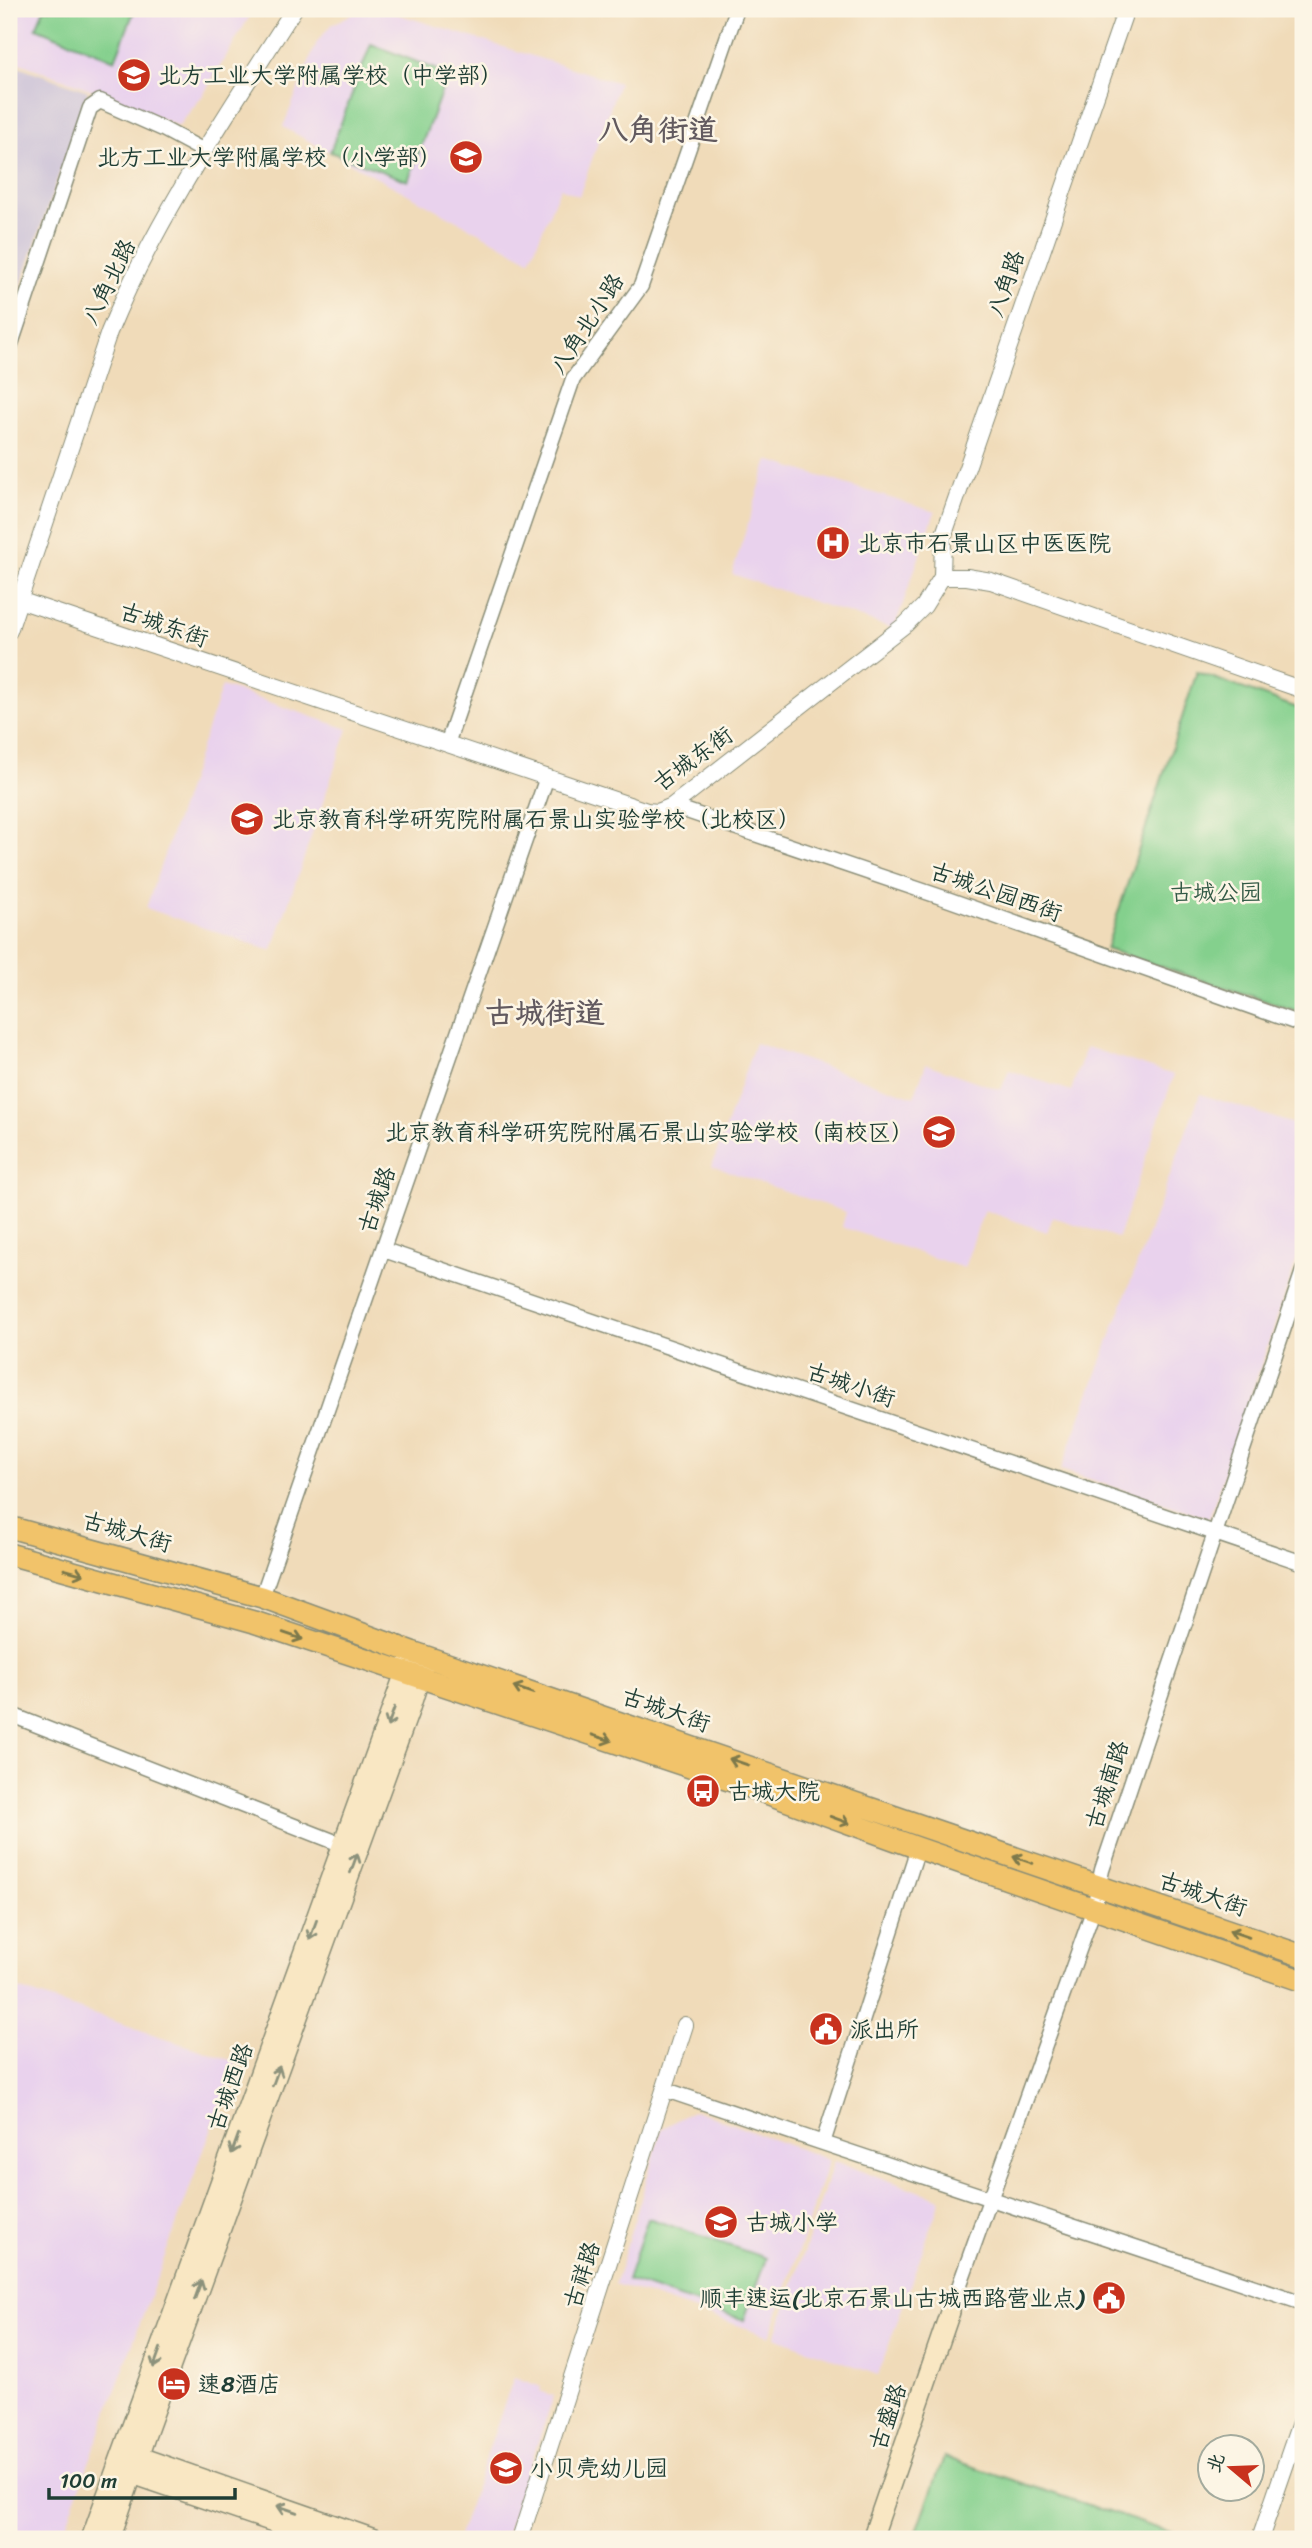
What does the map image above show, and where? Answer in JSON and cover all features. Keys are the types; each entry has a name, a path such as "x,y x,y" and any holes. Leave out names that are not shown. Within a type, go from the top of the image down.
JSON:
{"main road":[{"name":"古城大街","path":"9,1527 262,1597 419,1654 1303,1956"},
{"name":"古城大街","path":"9,1554 254,1622 747,1786 1303,1981"},
{"name":"古城西路","path":"91,2539 128,2463 419,1654"},
{"name":"古城西路","path":"110,2539 128,2463 343,1845 413,1676"},
{"name":"古盛路","path":"872,2539 950,2312"},
{"path":"128,2463 323,2539"},
{"path":"128,2463 374,2539"}],"street":[{"name":"八角北路","path":"9,631 14,600 113,321 128,287 204,151 294,9"},
{"name":"八角北小路","path":"447,744 573,379 641,286 737,9"},
{"name":"八角路","path":"942,576 943,537 1126,9"},
{"path":"9,350 90,108 100,101 204,151"},
{"path":"942,576 991,581 1303,690"},
{"name":"古城东街","path":"14,600 648,811 658,812 673,806 906,624 924,606 942,576"},
{"name":"古城路","path":"262,1597 547,777"},
{"name":"古城公园西街","path":"673,806 947,899 1303,1025"},
{"name":"古城小街","path":"384,1250 1303,1563"},
{"name":"古城南路","path":"950,2312 1094,1908 1102,1870 1303,1271"},
{"path":"9,1714 343,1845"},
{"path":"823,2143 918,1848"},
{"name":"古祥路","path":"520,2539 685,2025"},
{"path":"666,2090 1303,2303"},
{"path":"1261,2539 1303,2414"}],"shaded area":[{"name":"北方工业大学附属学校（中学部）","path":"9,9 254,9 203,95 178,126 9,59"},
{"name":"北方工业大学附属学校（小学部）","path":"362,9 381,9 619,83 579,196 560,188 530,260 283,127 317,42 331,25"},
{"path":"9,63 88,91 9,319"},
{"name":"北京市石景山区中医医院","path":"768,460 935,512 894,629 732,574"},
{"name":"北京教育科学研究院附属石景山实验学校（北校区）","path":"222,686 348,729 272,951 146,908"},
{"name":"北京教育科学研究院附属石景山实验学校（南校区）","path":"755,1043 914,1097 926,1064 1001,1090 1009,1070 1071,1091 1086,1047 1174,1075 1118,1238 1053,1217 1047,1232 984,1210 964,1268 842,1227 846,1212 712,1166"},
{"path":"1200,1094 1303,1127 1303,1242 1209,1518 1061,1470"},
{"path":"9,1986 236,2062 61,2539 9,2539"},
{"name":"古城小学","path":"694,2110 829,2160 770,2336 615,2284 662,2129"},
{"path":"834,2161 941,2199 878,2375 775,2337"},
{"name":"小贝壳幼儿园","path":"514,2377 541,2387 540,2391 554,2396 504,2539 457,2539"}],"green space":[{"path":"44,9 135,9 115,60 36,28"},
{"path":"371,44 448,74 408,181 330,152"},
{"name":"古城公园","path":"1197,672 1303,710 1303,1013 1106,949"},
{"path":"648,2218 766,2258 744,2320 627,2280"},
{"path":"944,2457 1190,2539 914,2539"}],"place":[{"name":"北方工业大学附属学校（中学部）","path":"134,75"},
{"name":"北方工业大学附属学校（小学部）","path":"466,157"},
{"name":"北京市石景山区中医医院","path":"833,543"},
{"name":"北京教育科学研究院附属石景山实验学校（北校区）","path":"247,819"},
{"name":"北京教育科学研究院附属石景山实验学校（南校区）","path":"939,1132"},
{"name":"古城大院","path":"703,1791"},
{"name":"派出所","path":"826,2029"},
{"name":"古城小学","path":"721,2222"},
{"name":"顺丰速运(北京石景山古城西路营业点)","path":"1109,2298"},
{"name":"速8酒店","path":"174,2384"},
{"name":"小贝壳幼儿园","path":"506,2468"}],"district":[{"name":"八角街道","path":"658,130"},
{"name":"古城街道","path":"545,1013"}]}
